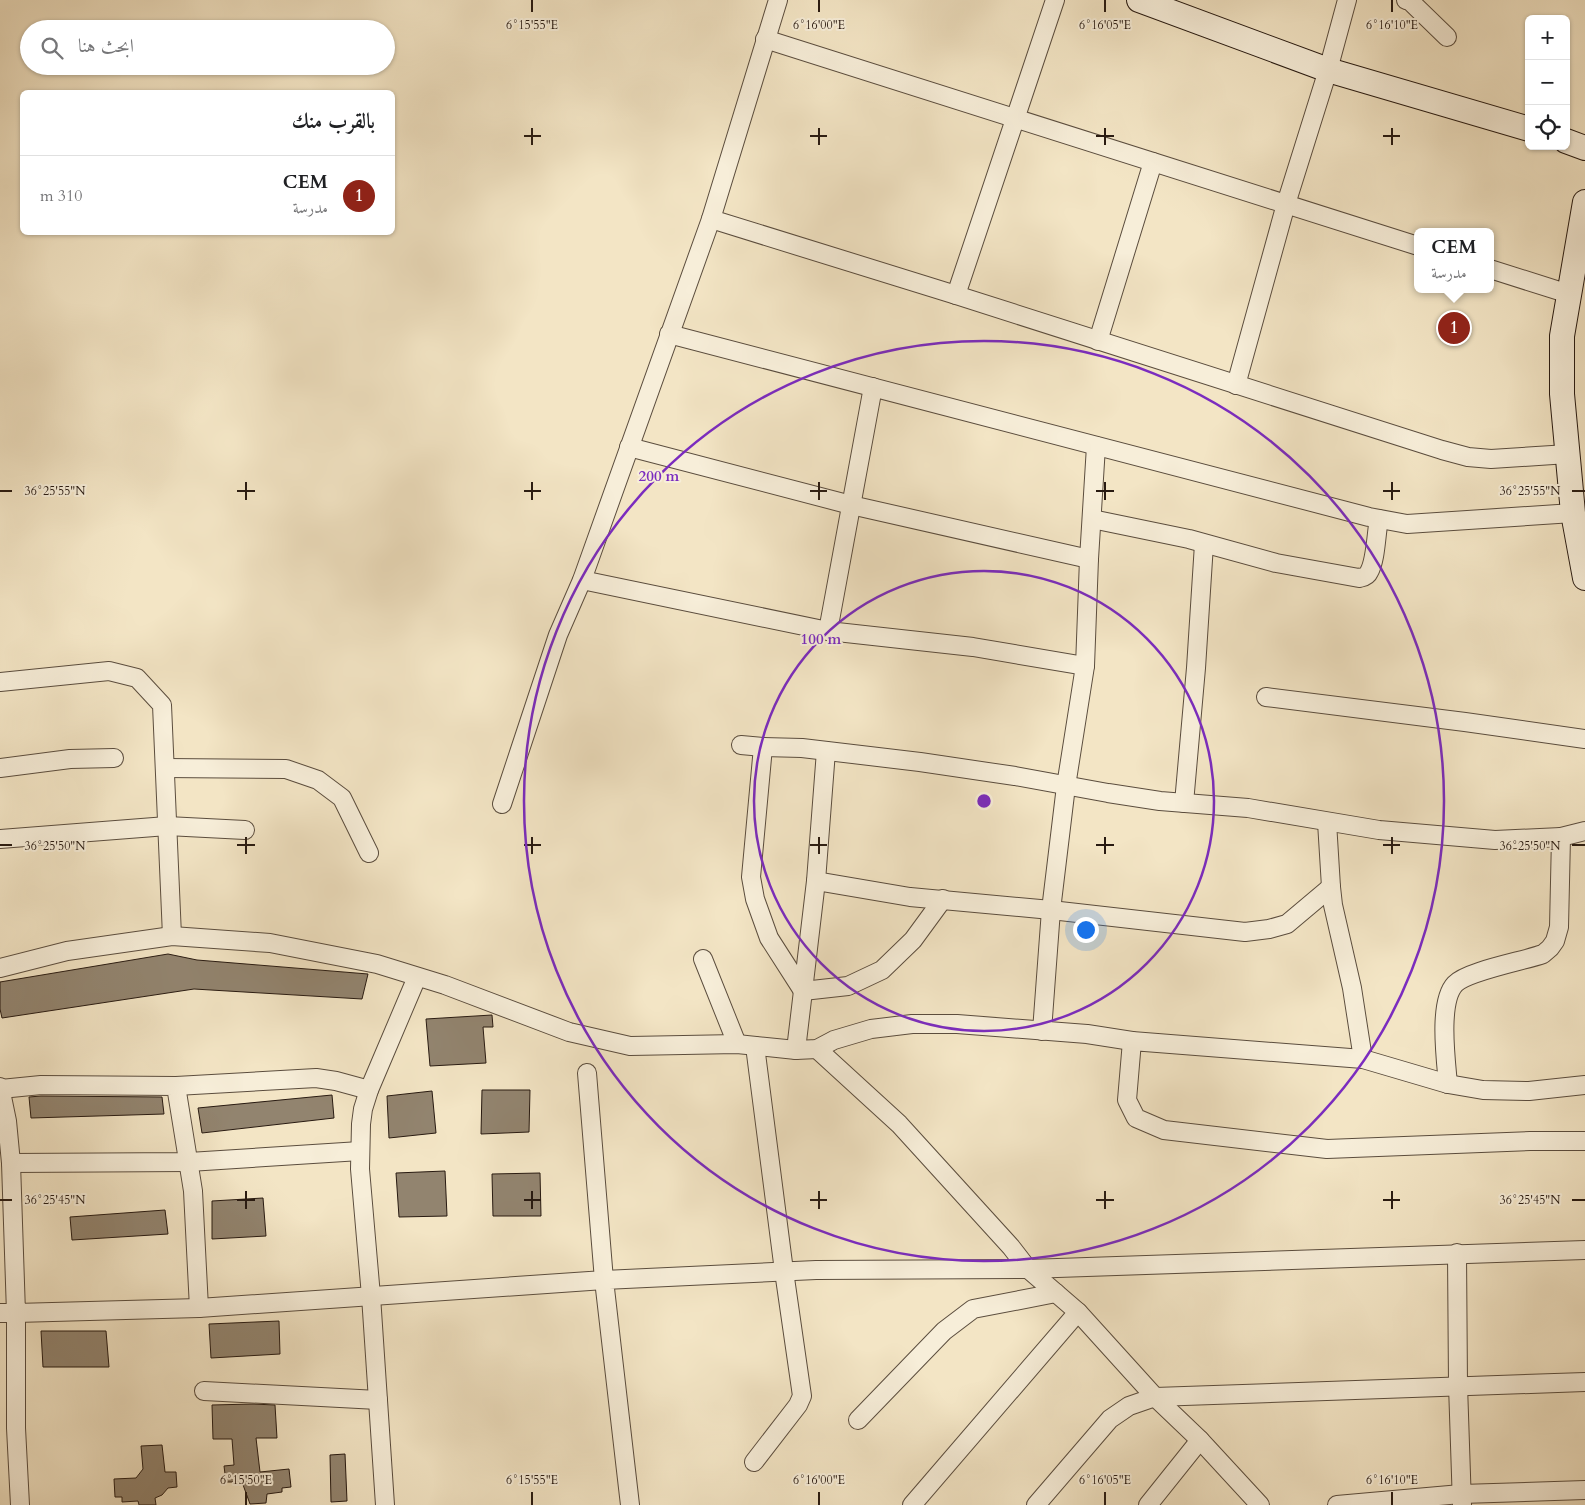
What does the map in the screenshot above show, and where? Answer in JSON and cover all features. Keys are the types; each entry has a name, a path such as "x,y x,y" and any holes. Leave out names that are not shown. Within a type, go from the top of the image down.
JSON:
{"street":[{"path":"502,804 558,636 582,580 711,219 778,0"},
{"path":"956,295 1055,0"},
{"path":"1139,0 1328,70 1525,128"},
{"path":"1236,385 1286,204 1328,70 1347,0"},
{"path":"1406,0 1447,38"},
{"path":"765,39 1414,245"},
{"path":"1570,143 1585,148"},
{"path":"1098,341 1153,162"},
{"path":"1585,202 1562,336 1562,394 1573,513 1585,578"},
{"path":"711,219 1442,450 1468,457 1491,459 1568,454"},
{"path":"1494,270 1569,294"},
{"path":"669,334 1378,519 1407,524 1573,513"},
{"path":"828,631 874,387"},
{"path":"1042,1031 1051,910 1066,786 1085,666 1096,446"},
{"path":"629,447 851,505 1089,559"},
{"path":"1092,519 1204,544 1276,563 1359,578 1369,573 1378,519"},
{"path":"1184,803 1196,668 1204,544"},
{"path":"582,580 828,631 973,647 1085,666"},
{"path":"0,682 109,671 137,678 162,705 172,936"},
{"path":"1266,697 1585,739"},
{"path":"742,745 802,748 920,762 1160,801 1248,808 1379,830 1495,840 1561,837 1585,831"},
{"path":"762,747 751,877 755,898 769,938 803,991"},
{"path":"796,1050 816,881 826,751"},
{"path":"0,768 70,759 114,758"},
{"path":"165,768 286,769 318,780 342,798 369,853"},
{"path":"1327,822 1331,887 1352,988 1363,1059"},
{"path":"0,839 167,826 245,830"},
{"path":"1448,1084 1444,1035 1450,992 1455,984 1464,978 1543,954 1555,941 1559,927 1561,837"},
{"path":"816,881 910,896 1245,932 1269,929 1287,924 1331,887"},
{"path":"803,991 848,986 882,970 913,940 943,899"},
{"path":"0,968 67,951 172,936 270,943 377,964 445,985 569,1032 630,1046 737,1044 796,1050 817,1049 834,1040 871,1029 912,1024 957,1024 1087,1034 1132,1041 1363,1059 1448,1084 1483,1090 1529,1091 1585,1085"},
{"path":"703,959 737,1044"},
{"path":"385,1505 371,1296 360,1169 362,1112 369,1090 417,977"},
{"path":"1132,1041 1126,1100 1136,1118 1164,1130 1327,1149 1530,1141 1585,1141"},
{"path":"754,1462 798,1405 802,1396 755,1046"},
{"path":"817,1049 899,1124 1011,1247 1028,1269 1078,1312 1155,1397 1200,1440 1260,1505"},
{"path":"587,1073 604,1280 630,1505"},
{"path":"20,1505 8,1313 11,1163 7,1121 0,1088 41,1085 176,1086 316,1078 336,1080 369,1090"},
{"path":"176,1086 193,1191 199,1308"},
{"path":"11,1163 189,1162 360,1151"},
{"path":"8,1313 199,1308 604,1280 784,1271 1028,1269 1585,1250"},
{"path":"1457,1253 1461,1500"},
{"path":"858,1420 944,1331 973,1309 1056,1293"},
{"path":"912,1505 1078,1312"},
{"path":"1036,1505 1110,1419 1129,1406 1155,1397 1585,1382"},
{"path":"204,1391 378,1400"},
{"path":"1148,1505 1200,1440"},
{"path":"1337,1505 1461,1500 1585,1490"}],"building":[{"path":"168,954 197,960 368,974 362,999 194,989 2,1018 0,982"},
{"path":"492,1015 493,1027 483,1027 486,1063 430,1066 426,1019"},
{"path":"482,1090 530,1090 529,1132 481,1134"},
{"path":"432,1091 436,1133 389,1138 387,1096"},
{"path":"332,1095 334,1118 202,1133 198,1108"},
{"path":"29,1097 162,1097 164,1114 31,1118"},
{"path":"445,1171 447,1216 399,1217 396,1173"},
{"path":"540,1173 541,1216 493,1216 492,1174"},
{"path":"263,1198 266,1236 212,1239 212,1201"},
{"path":"165,1210 168,1234 72,1240 70,1217"},
{"path":"279,1321 280,1354 211,1358 209,1324"},
{"path":"41,1331 106,1331 109,1367 43,1367"},
{"path":"212,1405 275,1405 277,1438 256,1438 260,1472 289,1469 291,1487 282,1488 282,1492 267,1494 266,1503 250,1504 242,1482 226,1482 224,1466 234,1465 232,1439 213,1439"},
{"path":"162,1445 165,1472 176,1472 177,1487 168,1488 162,1495 155,1498 156,1505 139,1505 138,1501 122,1502 122,1497 115,1497 114,1479 136,1478 143,1469 141,1446"},
{"path":"345,1454 347,1501 331,1502 330,1455"}],"place":[{"name":"CEM","path":"1454,328"}]}
